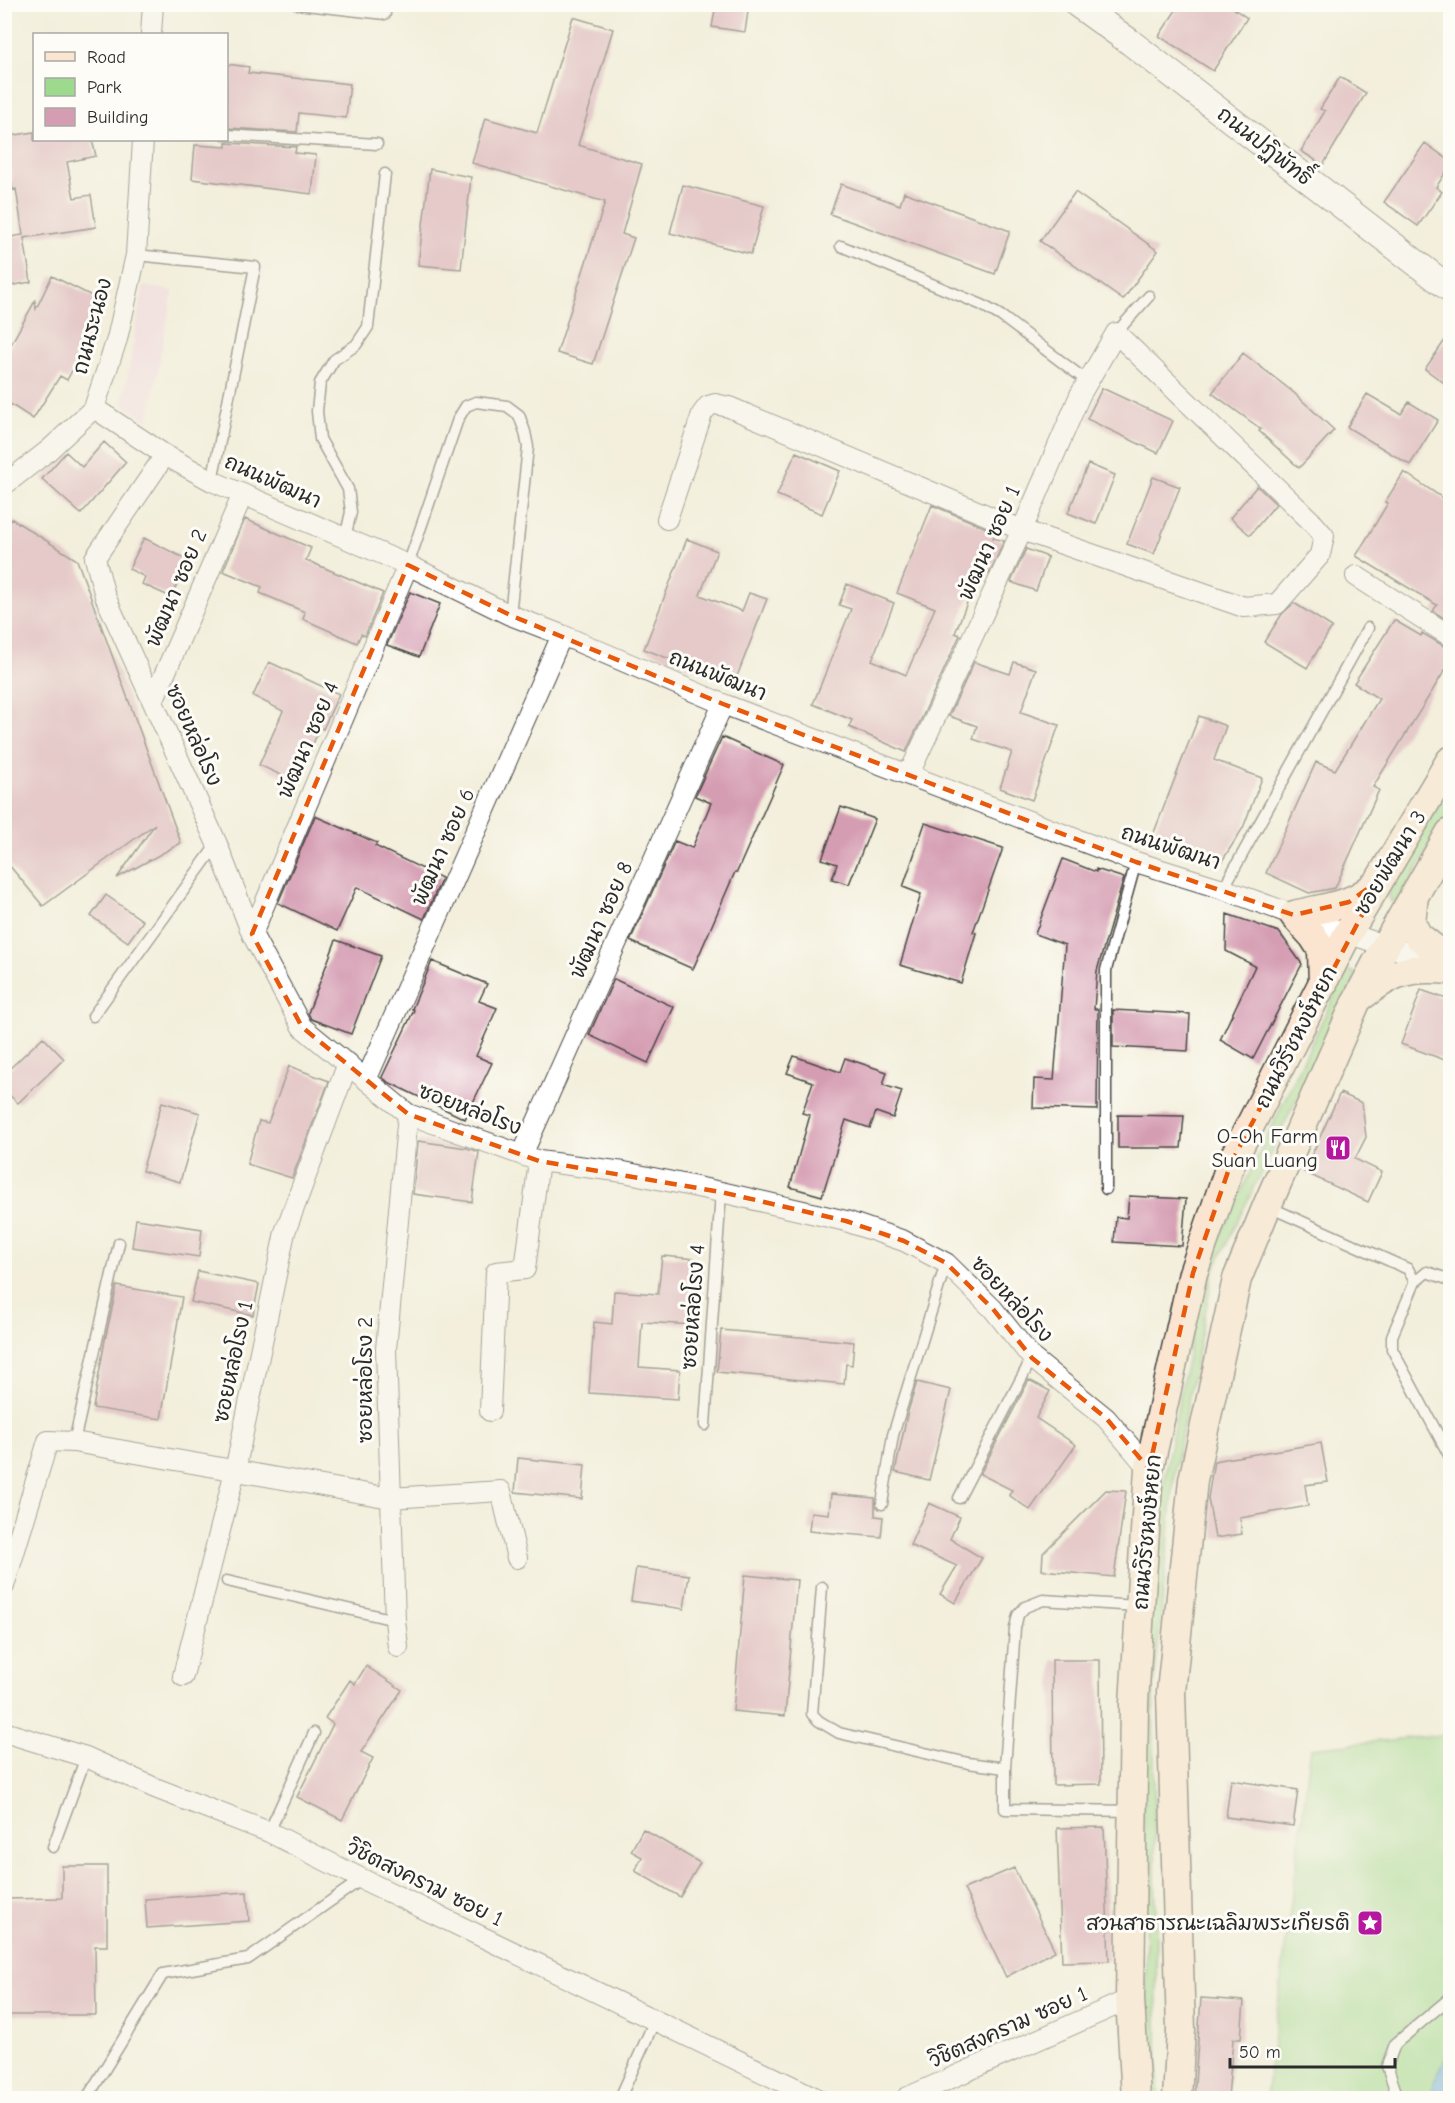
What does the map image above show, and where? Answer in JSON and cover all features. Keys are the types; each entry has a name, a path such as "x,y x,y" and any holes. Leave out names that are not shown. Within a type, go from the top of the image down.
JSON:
{"main road":[{"name":"ซอยพัฒนา 3","path":"1348,933 1450,761"},
{"name":"ซอยพัฒนา 3","path":"1386,945 1450,833"},
{"path":"1323,984 1322,950 1294,915 1349,902 1363,896 1381,879"},
{"path":"1414,895 1411,923 1418,936 1450,961"},
{"name":"ถนนวิรัชหงษ์หยก","path":"1136,2098 1130,1999 1134,1703 1149,1469 1193,1273 1231,1163 1348,933"},
{"name":"ถนนวิรัชหงษ์หยก","path":"1178,2098 1181,2030 1171,1692 1193,1480 1237,1279 1357,1000 1386,945"},
{"path":"1357,1000 1382,981 1404,971 1424,967 1450,968"}],"street":[{"path":"151,33 153,4"},
{"name":"ถนนปฏิพัทธิ์","path":"1077,4 1140,49 1450,289"},
{"name":"ถนนระนอง","path":"4,485 49,450 94,408 117,339 136,255 143,141"},
{"path":"667,519 702,414 708,406 715,404 729,407 1022,530 1244,607 1277,604 1320,555 1324,536 1116,333"},
{"name":"พัฒนา ซอย 1","path":"909,774 1022,530 1087,381 1116,333"},
{"name":"ถนนพัฒนา","path":"94,408 165,455 212,481 408,565 510,615 723,704 1136,862 1223,889 1450,968"},
{"name":"ซอยหล่อโรง","path":"165,455 95,558 105,596 217,844 252,934 302,1026 408,1114 531,1158 624,1172 721,1192 846,1221 904,1241 946,1263 993,1309 1032,1358 1106,1418 1149,1469"},
{"name":"พัฒนา ซอย 2","path":"153,701 243,494"},
{"name":"พัฒนา ซอย 4","path":"252,934 408,565"},
{"path":"1356,576 1450,636"},
{"name":"พัฒนา ซอย 6","path":"367,1078 562,635"},
{"name":"พัฒนา ซอย 8","path":"490,1411 495,1272 525,1269 531,1158 723,704"},
{"name":"ซอยหล่อโรง 1","path":"183,1676 235,1471 285,1232 348,1063"},
{"name":"ซอยหล่อโรง 2","path":"398,1647 390,1498 386,1349 408,1114"},
{"path":"4,1586 48,1441 74,1442 390,1498 501,1491 518,1558"},
{"name":"วิชิตสงคราม ซอย 1","path":"4,1732 86,1757 155,1788 269,1832 362,1880 816,2098"},
{"name":"วิชิตสงคราม ซอย 1","path":"906,2098 1130,1999"}],"lane":[{"path":"297,4 385,14"},
{"path":"228,135 377,144"},
{"path":"345,538 351,512 348,489 320,439 317,411 320,383 334,360 356,345 368,327 385,174"},
{"path":"841,246 982,305 1000,315 1087,381"},
{"path":"136,255 255,267 212,481"},
{"path":"1116,333 1149,296"},
{"path":"408,565 458,419 466,406 476,402 507,405 519,416 528,447 510,615"},
{"path":"1223,889 1368,628"},
{"path":"93,1016 217,844"},
{"path":"1106,1189 1106,970 1136,862"},
{"name":"ซอยหล่อโรง 4","path":"705,1425 721,1192"},
{"path":"1267,1206 1408,1269 1414,1282"},
{"path":"74,1442 118,1243"},
{"path":"882,1504 893,1435 946,1263"},
{"path":"1450,1280 1427,1272 1414,1282 1392,1336 1392,1349 1450,1457"},
{"path":"959,1498 1032,1358"},
{"path":"226,1581 395,1620"},
{"path":"822,1587 812,1714 819,1721 839,1733 968,1763 1005,1768"},
{"path":"1132,1811 1005,1809 1005,1768 1015,1628 1018,1616 1025,1607 1043,1600 1140,1606"},
{"path":"269,1832 314,1733"},
{"path":"53,1847 86,1757"},
{"path":"87,2098 163,1974 248,1959 362,1880"},
{"path":"1398,2098 1387,2066 1395,2044 1450,1998"},
{"path":"620,2098 654,2020"}],"highlighted area":[{"path":"408,565 510,615 723,704 1136,862 1294,915 1349,902 1381,879 1231,1163 1193,1273 1149,1469 1106,1418 1032,1358 993,1309 946,1263 904,1241 846,1221 721,1192 539,1161 408,1114 302,1027 252,934"}],"shaded area":[{"path":"144,286 173,291 148,421 122,404"}],"green space":[{"path":"1450,784 1450,812 1400,899 1391,902 1388,892"},
{"path":"1350,971 1355,973 1354,980 1213,1272 1175,1469 1153,1697 1158,2098 1148,2098 1142,1696 1166,1468 1205,1267 1343,977"},
{"name":"สวนสาธารณะเฉลิมพระเกียรติ","path":"1450,1734 1450,2098 1266,2098 1311,1748"}],"water":[{"path":"1450,2049 1450,2098 1434,2098 1432,2086"}],"building":[{"path":"716,4 749,4 745,32 712,27"},
{"path":"1180,4 1227,4 1247,18 1213,71 1159,36"},
{"path":"573,17 613,29 578,145 642,164 622,234 634,238 593,364 557,353 605,202 472,163 485,118 537,133"},
{"path":"228,64 249,67 248,73 350,84 346,118 299,113 297,132 228,128"},
{"path":"1340,77 1366,93 1323,165 1301,151 1325,111 1320,109"},
{"path":"33,132 33,141 92,141 96,156 67,162 74,198 91,195 96,227 24,238 31,282 4,287 4,238 23,235 16,189 13,190 4,137"},
{"path":"226,143 296,147 295,153 316,155 312,194 192,179 195,145 226,147"},
{"path":"1425,143 1450,161 1450,166 1436,187 1442,192 1418,226 1384,202"},
{"path":"430,169 471,177 461,269 418,265"},
{"path":"841,184 900,205 904,192 1010,231 995,274 830,214"},
{"path":"683,185 764,206 751,254 670,233"},
{"path":"1075,192 1158,251 1123,300 1040,241"},
{"path":"52,276 104,302 91,330 93,331 67,380 60,376 33,419 4,400 4,357 35,301 36,309"},
{"path":"1450,333 1450,387 1425,369"},
{"path":"1243,353 1293,392 1334,430 1299,468 1259,431 1261,429 1212,393"},
{"path":"1102,388 1173,421 1158,453 1087,419"},
{"path":"1367,394 1401,414 1409,402 1438,420 1410,465 1347,427"},
{"path":"104,442 126,462 81,514 42,479 66,452 82,467"},
{"path":"796,452 840,471 822,514 777,495"},
{"path":"1088,464 1115,475 1096,524 1068,513"},
{"path":"1404,472 1450,503 1450,622 1433,611 1437,605 1356,556"},
{"path":"1153,477 1180,487 1154,554 1127,544"},
{"path":"1257,486 1276,504 1250,535 1230,518"},
{"path":"932,505 996,532 993,538 1004,541 989,574 980,570 955,633 960,635 906,752 849,727 852,720 813,704 851,609 839,605 847,584 894,603 872,660 906,675 935,608 897,593"},
{"path":"12,519 77,560 181,843 117,878 155,824 43,906 4,859 4,529"},
{"path":"245,519 311,548 306,560 383,593 365,636 361,634 357,643 303,619 305,612 260,593 262,587 223,571"},
{"path":"144,538 188,560 171,597 142,584 145,577 129,569"},
{"path":"687,539 717,551 700,595 742,611 749,593 767,599 734,684 644,649"},
{"path":"1026,549 1048,557 1036,591 1011,582"},
{"path":"410,592 440,604 419,657 387,645"},
{"path":"1294,603 1332,627 1307,668 1264,642 1282,614"},
{"path":"1394,620 1421,636 1422,633 1450,648 1450,662 1373,787 1379,790 1335,888 1309,893 1266,873 1316,762 1335,770 1379,699 1354,683"},
{"path":"269,662 339,694 323,729 320,728 296,782 259,765 283,711 253,696"},
{"path":"974,662 1010,674 1014,662 1036,669 1021,712 1059,725 1032,800 1000,788 1012,752 973,739 977,726 949,716"},
{"path":"1199,716 1226,726 1214,760 1262,778 1243,828 1222,861 1153,835"},
{"path":"722,737 784,765 693,969 630,941 675,841 692,848 711,803 695,796"},
{"path":"841,807 875,819 849,884 832,879 837,864 822,859"},
{"path":"315,816 377,843 375,846 442,878 424,919 357,887 337,931 278,903"},
{"path":"925,823 1003,848 973,932 976,933 961,983 900,965 921,894 903,887"},
{"path":"1063,859 1096,872 1096,869 1124,878 1097,971 1094,1009 1098,1009 1097,1110 1033,1108 1034,1079 1054,1080 1065,945 1035,934"},
{"path":"106,895 143,921 128,942 91,916"},
{"path":"1227,914 1279,932 1302,964 1253,1059 1220,1040 1255,966 1226,951"},
{"path":"336,940 381,956 351,1034 311,1019 308,1013"},
{"path":"432,961 487,984 479,1001 497,1008 476,1056 492,1063 465,1119 382,1077 414,1010 412,1009"},
{"path":"614,979 674,1007 648,1063 589,1035"},
{"path":"1421,990 1450,1000 1450,1062 1401,1044"},
{"path":"1113,1010 1190,1014 1188,1051 1113,1047"},
{"path":"43,1037 64,1059 18,1103 4,1090 4,1074"},
{"path":"794,1056 840,1072 845,1058 887,1072 883,1085 902,1091 893,1118 876,1112 870,1128 846,1120 822,1196 790,1187 810,1115 802,1113 813,1082 787,1073"},
{"path":"289,1066 329,1081 292,1178 247,1164 259,1121 268,1123"},
{"name":"O-Oh Farm Suan Luang","path":"1340,1093 1362,1103 1366,1137 1355,1159 1382,1172 1368,1202 1304,1172"},
{"path":"162,1102 200,1113 180,1182 142,1171"},
{"path":"1118,1115 1184,1116 1181,1148 1118,1148"},
{"path":"418,1141 467,1148 479,1152 472,1202 413,1194"},
{"path":"1129,1196 1186,1199 1182,1246 1114,1242 1116,1217 1127,1218"},
{"path":"136,1219 202,1229 199,1257 132,1247"},
{"path":"662,1256 697,1259 693,1297 697,1297 695,1325 642,1322 639,1367 680,1370 678,1399 589,1393 594,1322 612,1324 614,1291 658,1294"},
{"path":"198,1271 259,1284 253,1315 191,1302"},
{"path":"117,1286 182,1297 161,1419 93,1408"},
{"path":"721,1330 854,1342 852,1365 846,1364 844,1384 717,1372"},
{"path":"1029,1380 1050,1391 1036,1418 1076,1445 1030,1510 1009,1495 1012,1490 980,1474"},
{"path":"917,1382 951,1390 929,1480 895,1472 907,1415"},
{"path":"1321,1443 1328,1482 1305,1485 1308,1506 1240,1518 1242,1534 1215,1538 1208,1498 1214,1461"},
{"path":"518,1458 585,1465 582,1499 515,1492"},
{"path":"1106,1490 1126,1491 1114,1577 1042,1570 1043,1553"},
{"path":"831,1494 875,1498 875,1516 883,1517 881,1537 809,1531 811,1512 829,1514"},
{"path":"929,1503 960,1517 950,1539 982,1558 955,1603 940,1594 957,1566 910,1545"},
{"path":"636,1568 689,1575 684,1609 631,1601"},
{"path":"745,1575 797,1580 785,1716 733,1711"},
{"path":"1052,1660 1100,1660 1101,1784 1053,1785"},
{"path":"366,1666 402,1690 361,1752 373,1758 342,1820 297,1797 333,1724 325,1718 350,1680 355,1684"},
{"path":"1231,1780 1298,1790 1293,1826 1226,1817"},
{"path":"1104,1827 1109,1961 1062,1962 1057,1828"},
{"path":"643,1829 700,1863 680,1897 635,1871 642,1857 631,1851"},
{"path":"62,1866 107,1866 107,1946 95,1946 96,2015 4,2015 4,1899 62,1898"},
{"path":"1014,1868 1055,1951 1006,1977 964,1889"},
{"path":"247,1892 249,1921 147,1928 145,1899"},
{"path":"1201,1998 1244,2001 1241,2039 1233,2039 1228,2098 1194,2098"}],"place":[{"name":"O-Oh Farm Suan Luang","path":"1338,1148"},
{"name":"สวนสาธารณะเฉลิมพระเกียรติ","path":"1370,1923"}]}
